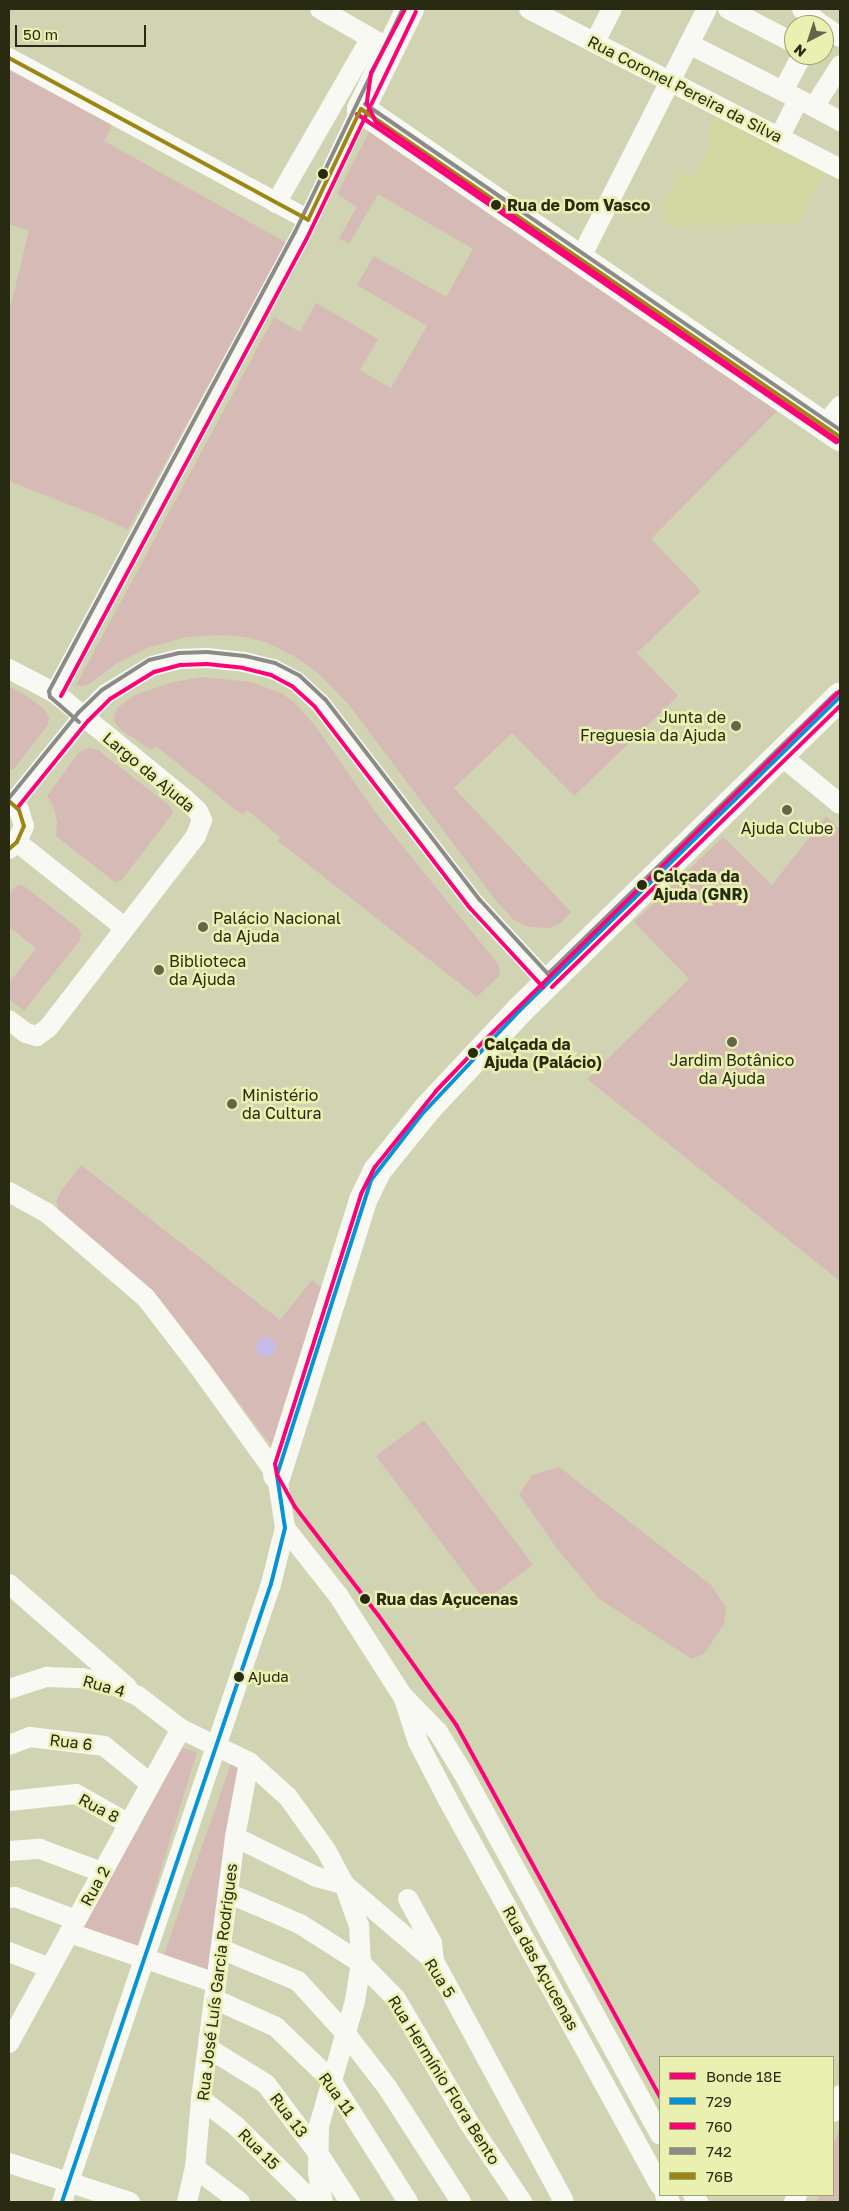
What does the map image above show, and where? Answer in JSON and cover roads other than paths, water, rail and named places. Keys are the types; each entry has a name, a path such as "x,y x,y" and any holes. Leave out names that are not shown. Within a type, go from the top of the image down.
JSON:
{"street":[{"path":"320,9 380,43"},
{"path":"276,203 380,43 410,9"},
{"name":"Rua Coronel Pereira da Silva","path":"529,9 840,169"},
{"path":"595,42 612,9"},
{"path":"580,259 707,9"},
{"path":"728,9 784,38"},
{"path":"55,693 308,220 361,109 380,43"},
{"path":"689,44 840,121"},
{"path":"9,58 308,220"},
{"path":"779,138 798,99 801,65"},
{"path":"798,99 840,68"},
{"path":"361,109 580,259 835,423"},
{"path":"125,928 13,846 24,826 19,810 11,802 83,717 106,694 127,680 152,666 180,659 207,658 244,662 273,669 296,681 320,703 343,730 475,904 548,983"},
{"name":"Largo da Ajuda","path":"9,669 55,693 186,800 198,811 202,820 196,836 48,1028 37,1036 26,1033 9,1020"},
{"path":"276,1475 371,1180 422,1114 548,983 840,697"},
{"path":"780,756 840,804"},
{"path":"9,1192 47,1213 146,1298 199,1367 276,1475 285,1528 271,1584 62,2202"},
{"name":"Rua das Açucenas","path":"285,1528 338,1595 402,1695 438,1732 463,1773 659,2133"},
{"path":"9,1584 138,1696"},
{"name":"Rua 4","path":"9,1690 47,1677 82,1678 114,1685 138,1696 181,1729 249,1762 288,1797 326,1850 344,1884"},
{"name":"Rua das Açucenas","path":"402,1695 418,1742 447,1798 659,2183"},
{"name":"Rua 2","path":"9,2043 16,2014 50,1968 181,1729"},
{"name":"Rua 6","path":"9,1745 30,1737 104,1746 151,1784"},
{"name":"Rua José Luís Garcia Rodrigues","path":"187,2202 195,2168 201,2099 235,1837 249,1762"},
{"name":"Rua 8","path":"9,1802 76,1794 129,1824"},
{"name":"Rua 5","path":"235,1837 317,1877 344,1884 434,1961 562,2201"},
{"path":"9,1851 40,1849 102,1872"},
{"path":"323,2202 318,2172 319,2126 346,2034 361,1963 359,1926 344,1884"},
{"name":"Rua Hermínio Flora Bento","path":"228,1893 300,1924 361,1963 396,1999 469,2123 522,2202"},
{"name":"Rua 11","path":"9,1898 15,1898 215,1991 276,2027 332,2080 408,2202"},
{"path":"408,1899 432,1943 434,1961"},
{"path":"221,1948 298,1981 346,2034 387,2087 461,2202"},
{"path":"9,1952 50,1968"},
{"name":"Rua 13","path":"208,2048 266,2084 318,2153 350,2202"},
{"path":"834,2110 840,2095"},
{"name":"Rua 15","path":"201,2099 236,2126 313,2202"},
{"path":"9,2164 130,2202"},
{"path":"195,2168 240,2202"}],"tram line":[{"name":"18E","path":"405,9 371,73 367,103 376,122 840,442"},
{"name":"18E","path":"659,2095 457,1726 378,1615 295,1507 277,1475 275,1464 361,1194 375,1167 436,1091 482,1043 840,691"}],"place":[{"name":"Rua de Dom Vasco","path":"496,205"},
{"name":"Junta de Freguesia da Ajuda","path":"736,726"},
{"name":"Ajuda Clube","path":"787,810"},
{"name":"Calçada da Ajuda (GNR)","path":"642,885"},
{"name":"Palácio Nacional da Ajuda","path":"203,927"},
{"name":"Biblioteca da Ajuda","path":"159,970"},
{"name":"Jardim Botânico da Ajuda","path":"732,1042"},
{"name":"Calçada da Ajuda (Palácio)","path":"473,1053"},
{"name":"Ministério da Cultura","path":"232,1104"},
{"name":"Rua das Açucenas","path":"365,1599"},
{"name":"Ajuda","path":"239,1677"}]}
